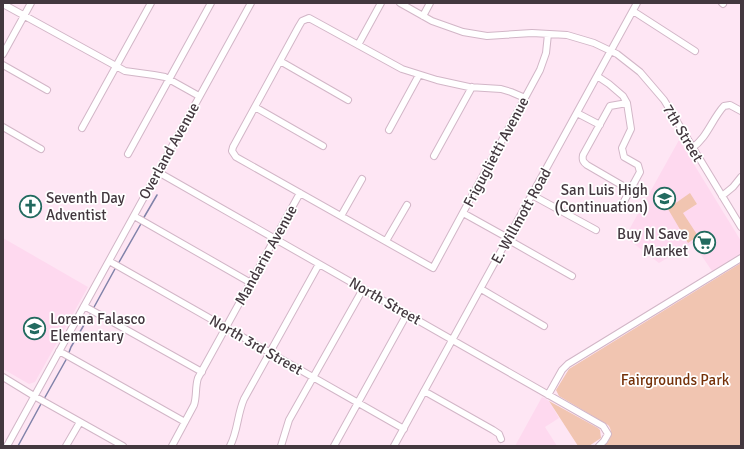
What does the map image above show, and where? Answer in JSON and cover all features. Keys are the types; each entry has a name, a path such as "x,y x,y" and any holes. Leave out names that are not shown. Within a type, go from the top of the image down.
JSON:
{"street":[{"path":"3,54 31,3"},
{"path":"82,128 151,3"},
{"path":"128,154 211,3"},
{"name":"Overland Avenue","path":"7,446 251,3"},
{"path":"358,45 381,3"},
{"name":"7th Street","path":"400,3 447,28 472,34 487,36 527,33 581,38 594,42 611,51 636,68 653,87 670,110 741,227"},
{"path":"423,16 430,3"},
{"name":"E. Willmott Road","path":"394,446 637,3"},
{"path":"3,4 116,67 131,73 154,75 169,80 199,96"},
{"path":"633,11 695,51"},
{"path":"407,205 386,241 236,157 232,151 302,21 309,18 402,69 419,75 472,87 501,89 525,98"},
{"name":"Friguglietti Avenue","path":"386,241 433,268 542,66 546,53 548,34"},
{"path":"280,61 348,100"},
{"path":"3,64 47,90"},
{"path":"389,130 419,75"},
{"path":"597,76 623,96 627,102 631,129 622,151 624,157 638,165 640,169 640,172 622,205"},
{"path":"434,156 472,87"},
{"path":"627,102 610,106 583,154 583,161 587,165 630,190"},
{"path":"692,148 701,141 718,112 724,106 730,105 741,111"},
{"path":"255,107 323,146"},
{"path":"577,113 600,125"},
{"path":"3,127 41,149"},
{"name":"North Street","path":"158,172 603,426 608,434 599,446"},
{"path":"722,196 734,187 741,177"},
{"path":"341,216 362,179"},
{"name":"Mandarin Avenue","path":"172,446 196,399 195,388 198,378 300,193"},
{"path":"532,195 596,230"},
{"path":"463,213 572,276"},
{"path":"134,216 251,283"},
{"path":"548,395 564,367 741,258"},
{"name":"North 3rd Street","path":"109,261 404,429"},
{"path":"230,446 235,435 240,408 319,264"},
{"path":"282,446 290,420 363,289"},
{"path":"481,289 544,326"},
{"path":"84,306 202,372"},
{"path":"334,446 407,314"},
{"path":"59,351 185,422"},
{"path":"3,377 123,446"},
{"path":"424,391 493,430 501,439"},
{"path":"66,446 80,422"}],"shaded area":[{"name":"San Luis High (Continuation)","path":"679,140 741,241 741,253 712,271 693,243 659,263 625,237","holes":["690,194 697,204 683,213"]},
{"name":"Lorena Falasco Elementary","path":"3,238 88,287 35,382 29,384 3,369"},
{"path":"542,397 549,401 559,418 545,427 557,446 515,446"}],"green space":[{"path":"690,193 697,204 683,213 698,236 688,243 668,209"},
{"name":"Fairgrounds Park","path":"741,263 741,445 604,446 611,433 608,425 559,396 556,390 569,369"},
{"path":"549,401 598,428 600,430 601,438 589,446 578,446"}],"waterway":[{"path":"143,219 157,195"},
{"path":"118,264 142,222"},
{"path":"93,309 116,267"},
{"path":"68,355 71,347 91,313"},
{"path":"44,399 67,358"},
{"path":"18,446 42,402"}],"place":[{"name":"San Luis High (Continuation)","path":"664,199"},
{"name":"Seventh Day Adventist","path":"31,207"},
{"name":"Buy N Save Market","path":"704,243"},
{"name":"Lorena Falasco Elementary","path":"34,328"}]}
